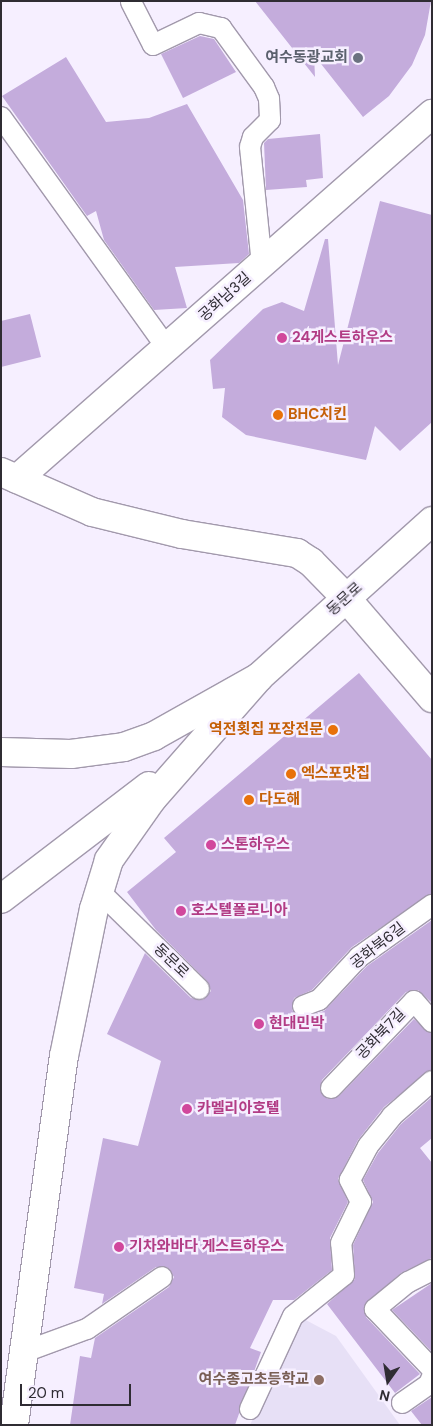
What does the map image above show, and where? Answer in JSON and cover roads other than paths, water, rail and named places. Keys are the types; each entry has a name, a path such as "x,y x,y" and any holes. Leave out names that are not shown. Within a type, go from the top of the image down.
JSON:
{"street":[{"name":"공화남3길","path":"9,475 167,348 432,114"},
{"path":"9,475 92,512 138,524 297,553 311,562 346,598 432,698"},
{"name":"동문로","path":"259,678 432,522"},
{"path":"14,1425 64,1056 99,892 118,845 195,749 259,678"},
{"path":"4,752 72,754 139,743 259,678"},
{"path":"1,900 195,749"}],"lane":[{"path":"131,2 153,45 198,23 214,24 231,38 261,82 269,99 270,120 252,137 250,147 262,264"},
{"path":"1,117 167,348"},
{"name":"동문로","path":"99,892 199,989"},
{"name":"공화북6길","path":"303,1006 319,1000 359,957 432,905"},
{"name":"공화북7길","path":"330,1088 414,1001 432,1022"},
{"path":"250,1409 293,1316 344,1276 341,1243 361,1202 350,1180 368,1146 392,1116 432,1081"},
{"path":"432,1270 408,1282 374,1309 432,1369"},
{"path":"24,1352 87,1329 162,1277"},
{"path":"402,1404 429,1384 432,1377"}],"place":[{"name":"여수동광교회","path":"358,58"},
{"name":"24게스트하우스","path":"282,338"},
{"name":"BHC치킨","path":"278,415"},
{"name":"역전횟집 포장전문","path":"333,730"},
{"name":"엑스포맛집","path":"291,774"},
{"name":"다도해","path":"249,800"},
{"name":"스톤하우스","path":"211,845"},
{"name":"호스텔폴로니아","path":"181,911"},
{"name":"현대민박","path":"259,1024"},
{"name":"카멜리아호텔","path":"187,1109"},
{"name":"기차와바다 게스트하우스","path":"119,1247"},
{"name":"여수종고초등학교","path":"319,1380"}]}
